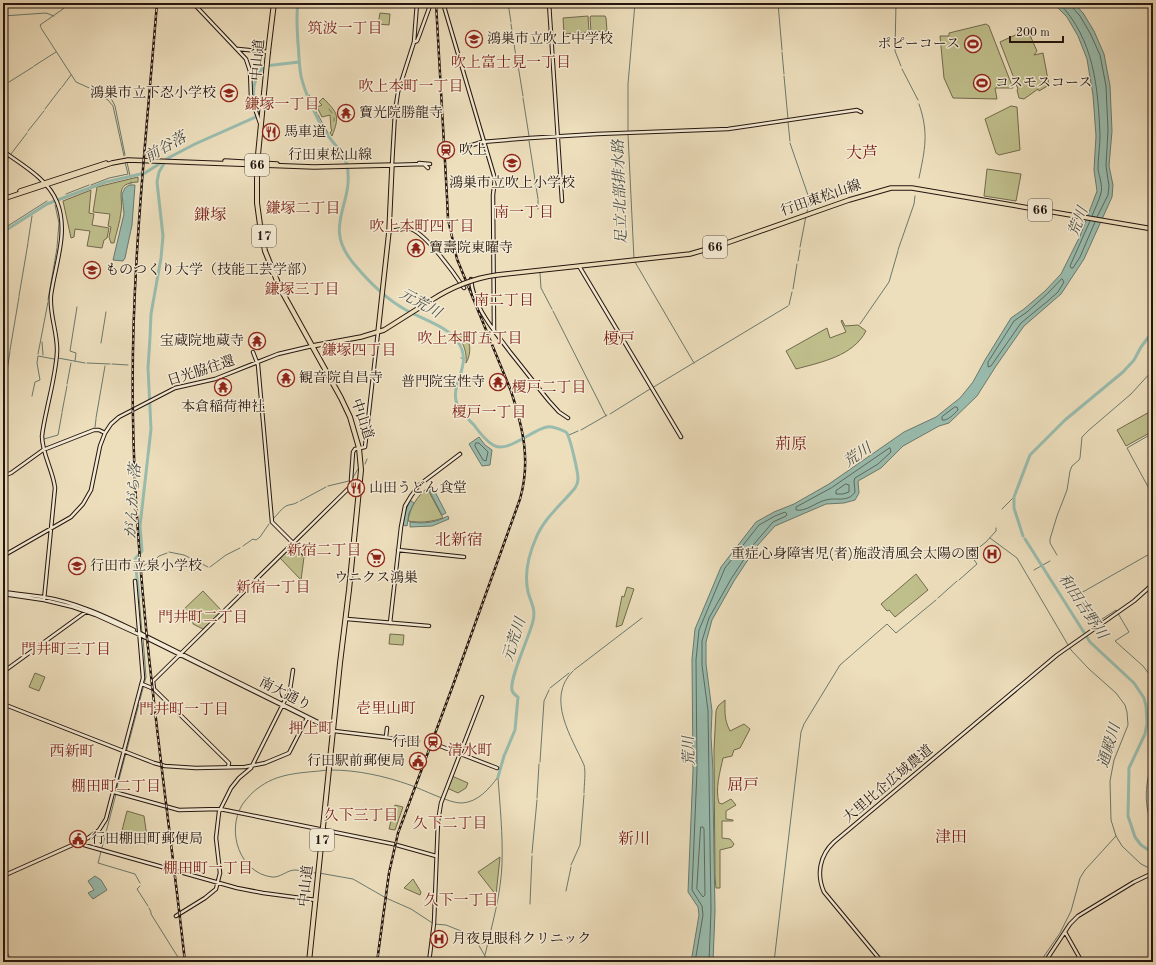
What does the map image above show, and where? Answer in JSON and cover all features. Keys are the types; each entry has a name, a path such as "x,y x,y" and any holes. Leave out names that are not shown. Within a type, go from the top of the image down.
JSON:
{"highway":[{"name":"中山道","path":"259,164 275,3"},
{"name":"中山道","path":"268,67 261,126 259,164 260,216 267,250 282,286 313,346 347,406 356,428 363,475 335,718"},
{"name":"中山道","path":"309,962 360,481 360,448"}],"main road":[{"name":"行田東松山線","path":"3,198 45,184 133,159 344,166 392,165 389,231 378,332"},
{"name":"行田東松山線","path":"496,274 690,254 718,246 840,202 891,188 907,188 927,191 1153,229"},
{"name":"66","path":"313,346 378,332 388,328 448,291 477,279 496,274"}],"street":[{"path":"194,3 238,49 248,63 250,71 250,93 256,115 261,126"},
{"path":"418,3 414,42 398,92 395,112 392,165 424,164 429,166"},
{"path":"414,42 416,42 419,36 431,3"},
{"path":"442,3 494,179 493,195 496,274 494,330"},
{"path":"549,3 562,201"},
{"path":"238,49 269,52"},
{"path":"466,147 484,142 558,136 728,129 857,110 861,112"},
{"path":"3,151 45,184 56,200 60,213 62,229 51,301 57,352 42,438 43,450 55,488 44,598"},
{"path":"389,231 408,228 419,235 434,250 464,288"},
{"path":"579,266 681,437"},
{"path":"471,278 472,287 485,318 549,401 568,418"},
{"path":"154,689 153,681 352,485 350,480 353,452 355,449 365,447 378,332"},
{"name":"日光脇往還","path":"105,433 111,424 119,417 175,388 220,378 278,354 313,346"},
{"path":"253,352 258,362 272,522 305,555"},
{"path":"3,476 11,473 43,450 94,430 105,433 100,446 92,487 80,508 71,516 51,529 3,556"},
{"path":"390,623 402,517 405,506 419,486 460,454"},
{"path":"398,550 464,557"},
{"path":"3,876 94,835 103,825 109,812 142,684 142,635 135,581"},
{"name":"大里比企広域農道","path":"882,962 824,892 820,882 819,871 821,860 831,844 1067,647 1134,601 1153,584"},
{"name":"南大通り","path":"3,594 44,598 89,610 334,731 418,741"},
{"name":"南大通り","path":"44,598 87,611 142,635"},
{"path":"3,672 87,611"},
{"path":"347,619 429,626"},
{"path":"176,916 215,890 220,873 216,838 218,814 231,788 239,778 250,770 292,686 293,670"},
{"path":"142,684 154,689 229,763 228,767"},
{"path":"429,962 433,931 439,812 441,803 482,697"},
{"path":"3,704 154,763 165,766 196,768 252,766 265,763 289,752 307,717"},
{"path":"386,737 387,728"},
{"path":"440,746 498,768"},
{"path":"114,792 178,810 220,809 239,812 393,844 436,856"},
{"path":"82,841 84,845 218,883 261,893 316,900"},
{"path":"1045,962 1074,920 1085,911 1153,873"},
{"path":"1065,932 1082,962"}],"green space":[{"path":"380,13 390,14 389,25 378,24"},
{"path":"588,16 589,32 564,34 563,18"},
{"path":"591,16 605,16 607,31 591,32"},
{"path":"986,24 989,26 1013,88 995,88 997,99 953,98 944,78 940,36 949,36 949,33"},
{"path":"1024,31 1029,33 1037,51 1034,55 1043,53 1049,85 1039,91 1038,89 1024,99 1019,98 1018,89 1000,42"},
{"path":"323,98 335,111 337,119 332,136 330,133 332,130 330,115 322,117 317,107 322,105 319,102"},
{"path":"1011,106 1017,107 1020,150 999,155 996,153 985,119"},
{"path":"987,169 1021,174 1016,201 984,196"},
{"path":"138,177 138,182 130,183 122,188 120,220 114,243 111,243 109,237 111,227 108,226 110,214 93,212 97,187"},
{"path":"91,190 89,213 94,214 92,225 109,228 107,238 104,240 102,248 87,246 90,231 75,229 74,237 71,238 63,201"},
{"path":"842,320 845,326 858,325 866,331 860,340 836,357 796,369 786,351 827,328 830,338 846,332 841,321"},
{"path":"462,333 469,342 470,346 466,363 465,349 458,336"},
{"path":"1153,410 1153,431 1126,446 1117,430"},
{"path":"427,488 443,518 426,522 408,521 410,511 414,503"},
{"path":"292,545 304,557 301,580 280,558"},
{"path":"916,574 928,590 895,617 881,604"},
{"path":"627,587 634,589 622,625 616,627 622,596 624,597"},
{"path":"203,591 222,611 203,629 193,624 193,620 182,611"},
{"path":"390,634 404,635 403,645 389,644"},
{"path":"35,673 45,677 39,691 29,687"},
{"path":"725,700 726,719 730,731 744,724 750,729 740,748 734,750 732,756 723,758 718,786 719,803 722,804 731,799 736,805 726,811 726,819 733,821 722,821 722,838 730,839 734,844 732,847 720,850 720,888 716,888 714,750 716,711 718,706"},
{"path":"452,776 468,783 466,788 458,793 447,788"},
{"path":"395,805 403,807 395,830 389,829"},
{"path":"127,811 144,816 148,844 120,838"},
{"path":"500,857 496,895 478,872"},
{"path":"413,879 421,892 420,895 404,888"}],"water":[{"path":"1053,3 1074,3 1083,13 1094,31 1104,54 1110,86 1112,131 1109,166 1113,185 1112,197 1084,259 1061,294 1024,326 977,396 949,423 939,426 903,446 881,468 858,481 859,493 855,500 844,503 826,504 775,526 757,546 734,581 712,620 706,642 706,664 712,711 711,736 715,911 713,962 691,962 699,915 698,907 688,892 693,770 692,659 695,629 721,567 756,522 774,512 794,504 829,484 904,432 936,417 960,398 973,382 1011,318 1045,291 1061,274 1080,236 1097,191 1094,170 1096,136 1093,95 1087,59 1078,36 1067,17"},
{"path":"129,185 135,185 132,225 125,258 123,261 113,260 124,214 122,194 125,188"},
{"path":"479,437 485,445 492,450 490,465 482,466 469,444"},
{"path":"433,488 446,513 442,515 429,490"},
{"path":"410,500 414,503 409,513 407,526 403,525 405,513"},
{"path":"448,516 449,519 432,526 410,527 410,522 429,522"},
{"path":"95,876 101,880 107,890 93,899 88,893 94,890 88,881"}],"waterway":[{"path":"41,27 40,25 63,9 68,3"},
{"name":"元荒川","path":"298,3 297,33 301,76 310,102 322,127 340,150 347,165 347,192 339,226 340,238 345,250 360,271 385,295 399,306 442,328 458,342 462,350 463,366 456,389 455,397 457,404 462,413 487,441 500,447 507,446 546,427 552,427 566,432 572,447 578,475 577,485 539,531 529,557 527,585 534,609 534,617 512,684 512,690 518,697 515,730 504,756 498,777"},
{"path":"508,3 511,22"},
{"name":"足立北部排水路","path":"628,131 628,84 635,3"},
{"name":"足立北部排水路","path":"778,3 782,50"},
{"path":"896,3 895,51 901,66"},
{"path":"3,16 46,13 54,16"},
{"path":"511,24 516,57"},
{"path":"41,28 76,82 107,96 112,100 115,106 125,155"},
{"path":"34,66 56,52"},
{"name":"足立北部排水路","path":"782,52 784,74"},
{"path":"517,59 523,96"},
{"name":"前谷落","path":"3,232 47,204 106,182 145,173 170,157 195,144 260,115 254,92 254,84 260,72 265,66 299,62"},
{"path":"9,82 33,67"},
{"path":"902,69 918,100"},
{"path":"62,87 71,75"},
{"name":"足立北部排水路","path":"784,76 788,119"},
{"path":"3,86 8,83"},
{"path":"45,109 61,88"},
{"path":"99,95 108,100 113,106 124,156"},
{"name":"元荒川","path":"309,95 317,114"},
{"path":"523,98 529,136"},
{"path":"919,104 924,124 925,141 919,178"},
{"path":"329,109 332,113"},
{"path":"28,131 44,111"},
{"name":"元荒川","path":"318,115 328,133"},
{"name":"足立北部排水路","path":"788,122 790,141"},
{"path":"11,154 27,133"},
{"name":"足立北部排水路","path":"628,134 634,259"},
{"path":"529,141 538,199"},
{"name":"足立北部排水路","path":"790,143 810,201"},
{"path":"3,165 9,157"},
{"name":"がんがら落","path":"139,597 135,559 142,551 140,526 151,429 148,368 151,314 161,258 163,236 157,182 159,172 166,160"},
{"name":"前谷落","path":"91,185 109,178 128,174 125,162"},
{"path":"127,162 130,176"},
{"name":"前谷落","path":"66,194 89,185"},
{"path":"898,250 914,204 915,196"},
{"path":"538,200 538,209"},
{"name":"前谷落","path":"3,229 47,201"},
{"name":"足立北部排水路","path":"807,212 809,203"},
{"path":"55,205 59,223 57,247"},
{"path":"28,242 32,216"},
{"name":"足立北部排水路","path":"800,247 806,216"},
{"path":"19,296 28,243"},
{"path":"48,300 57,248"},
{"name":"足立北部排水路","path":"798,261 800,250"},
{"path":"860,324 889,282 898,251"},
{"name":"足立北部排水路","path":"635,262 694,363"},
{"name":"足立北部排水路","path":"793,289 797,264"},
{"path":"540,273 541,288 552,309"},
{"name":"足立北部排水路","path":"789,305 792,292"},
{"path":"10,350 19,297"},
{"path":"38,354 48,302"},
{"name":"足立北部排水路","path":"652,388 788,306"},
{"path":"75,361 76,353 70,351 77,307"},
{"path":"553,311 606,416"},
{"path":"101,343 106,312"},
{"name":"和田吉野川","path":"1023,536 1014,508 1014,497 1030,455 1065,420 1123,372 1134,360 1141,347 1153,331"},
{"path":"42,342 43,355"},
{"path":"7,372 10,351"},
{"path":"32,396 35,382 40,380 37,363 38,356 54,359"},
{"path":"58,358 85,363"},
{"path":"67,384 71,363"},
{"path":"87,363 110,364"},
{"path":"112,364 128,365"},
{"path":"96,418 105,366"},
{"path":"1057,555 1050,543 1050,539 1067,490 1070,471 1072,466 1080,458 1082,437 1131,394 1153,370"},
{"path":"3,394 6,373"},
{"path":"62,412 67,386"},
{"name":"足立北部排水路","path":"610,414 650,389"},
{"path":"44,439 58,435 62,413"},
{"name":"足立北部排水路","path":"581,430 607,415"},
{"path":"95,427 96,419"},
{"name":"足立北部排水路","path":"569,435 578,431"},
{"path":"1153,433 1127,448 1153,496"},
{"path":"365,464 367,459"},
{"path":"352,479 358,469"},
{"path":"328,486 349,481"},
{"path":"300,501 326,487"},
{"path":"1002,509 1014,497"},
{"path":"274,518 286,506 298,502"},
{"path":"243,546 253,539 256,540 260,537 269,524"},
{"path":"972,553 986,542 996,531 996,528"},
{"name":"通殿川","path":"990,538 1017,558 1071,650 1089,669 1116,693 1125,705 1128,725 1114,760 1110,781 1111,820 1116,836 1122,846 1141,864 1153,870"},
{"name":"和田吉野川","path":"1025,539 1090,642 1134,683 1144,698 1147,723 1145,734 1129,768 1128,816 1135,837 1141,845 1153,853"},
{"path":"210,567 226,555 240,548"},
{"path":"169,552 184,555 208,567"},
{"path":"1153,552 1081,593 1099,621 1116,610 1129,632 1115,641 1143,666 1153,679"},
{"path":"143,566 167,553"},
{"path":"959,580 977,564 970,554"},
{"name":"和田吉野川","path":"1034,570 1050,561"},
{"path":"938,598 957,581"},
{"name":"がんがら落","path":"139,597 142,633"},
{"path":"774,962 801,732 804,724 840,665 887,624 896,633 936,600"},
{"path":"574,670 642,618"},
{"name":"がんがら落","path":"116,791 146,677 143,638"},
{"path":"573,671 565,682 561,693 561,705 568,731 585,768 584,793"},
{"path":"550,688 569,673"},
{"path":"540,762 544,701 549,690"},
{"path":"1153,762 1148,777 1146,794 1148,811 1153,825"},
{"path":"537,798 539,764"},
{"name":"元荒川","path":"316,873 295,870 275,877 261,874 244,860 239,850 235,827 237,816 242,805 255,790 269,781 285,776 328,770"},
{"name":"元荒川","path":"331,770 361,772 381,776 410,785 457,803 468,802 483,794 498,777"},
{"name":"元荒川","path":"485,955 496,910 502,864 498,778"},
{"name":"がんがら落","path":"116,794 98,863 135,874 140,883"},
{"path":"571,865 580,845 584,795"},
{"path":"532,853 537,800"},
{"name":"通殿川","path":"1040,962 1060,933 1071,911 1080,878 1085,870 1116,836"},
{"path":"530,904 532,856"},
{"path":"566,891 571,867"},
{"name":"元荒川","path":"319,873 353,879 386,898 411,909 434,924 446,925 461,931 477,942 485,956 486,962"},
{"name":"がんがら落","path":"140,886 137,889 148,906"},
{"name":"がんがら落","path":"149,908 151,914 181,962"},
{"path":"3,946 13,962"}],"railway":[{"path":"157,3 136,262 133,418 135,486 145,623 185,962"},
{"path":"377,962 389,873 398,833 520,499 525,471 522,431 511,391 457,259 448,219 436,3"}],"place":[{"name":"鴻巣市立吹上中学校","path":"474,39"},
{"name":"ポピーコース","path":"973,44"},
{"name":"コスモスコース","path":"982,83"},
{"name":"鴻巣市立下忍小学校","path":"229,93"},
{"name":"寶光院勝龍寺","path":"346,113"},
{"name":"馬車道","path":"271,132"},
{"name":"吹上","path":"446,150"},
{"name":"鴻巣市立吹上小学校","path":"512,163"},
{"name":"寶壽院東曜寺","path":"416,248"},
{"name":"ものつくり大学（技能工芸学部）","path":"92,270"},
{"name":"宝蔵院地蔵寺","path":"257,341"},
{"name":"観音院自昌寺","path":"286,378"},
{"name":"普門院宝性寺","path":"498,382"},
{"name":"本倉稲荷神社","path":"223,387"},
{"name":"山田うどん食堂","path":"356,488"},
{"name":"重症心身障害児(者)施設清風会太陽の園","path":"992,554"},
{"name":"ウニクス鴻巣","path":"376,558"},
{"name":"行田市立泉小学校","path":"77,566"},
{"name":"行田","path":"433,742"},
{"name":"行田駅前郵便局","path":"418,761"},
{"name":"行田棚田町郵便局","path":"78,839"},
{"name":"月夜見眼科クリニック","path":"439,939"}],"district":[{"name":"筑波一丁目","path":"345,29"},
{"name":"吹上富士見一丁目","path":"511,63"},
{"name":"吹上本町一丁目","path":"411,87"},
{"name":"鎌塚一丁目","path":"282,105"},
{"name":"大芦","path":"862,154"},
{"name":"鎌塚二丁目","path":"303,209"},
{"name":"南一丁目","path":"524,213"},
{"name":"鎌塚","path":"210,216"},
{"name":"吹上本町四丁目","path":"422,227"},
{"name":"鎌塚三丁目","path":"302,290"},
{"name":"南二丁目","path":"504,301"},
{"name":"吹上本町五丁目","path":"470,339"},
{"name":"榎戸","path":"619,340"},
{"name":"鎌塚四丁目","path":"359,351"},
{"name":"榎戸二丁目","path":"549,388"},
{"name":"榎戸一丁目","path":"489,413"},
{"name":"荊原","path":"791,445"},
{"name":"北新宿","path":"459,541"},
{"name":"新宿二丁目","path":"324,551"},
{"name":"新宿一丁目","path":"273,588"},
{"name":"門井町二丁目","path":"203,618"},
{"name":"門井町三丁目","path":"66,650"},
{"name":"壱里山町","path":"386,709"},
{"name":"門井町一丁目","path":"184,710"},
{"name":"押上町","path":"311,729"},
{"name":"清水町","path":"470,751"},
{"name":"西新町","path":"72,752"},
{"name":"屈戸","path":"743,786"},
{"name":"棚田町二丁目","path":"116,787"},
{"name":"久下三丁目","path":"361,816"},
{"name":"久下二丁目","path":"450,824"},
{"name":"津田","path":"951,838"},
{"name":"新川","path":"634,840"},
{"name":"棚田町一丁目","path":"208,869"},
{"name":"久下一丁目","path":"461,901"}],"water label":[{"name":"荒川","path":"1079,222"},
{"name":"荒川","path":"858,456"},
{"name":"荒川","path":"690,751"}]}
